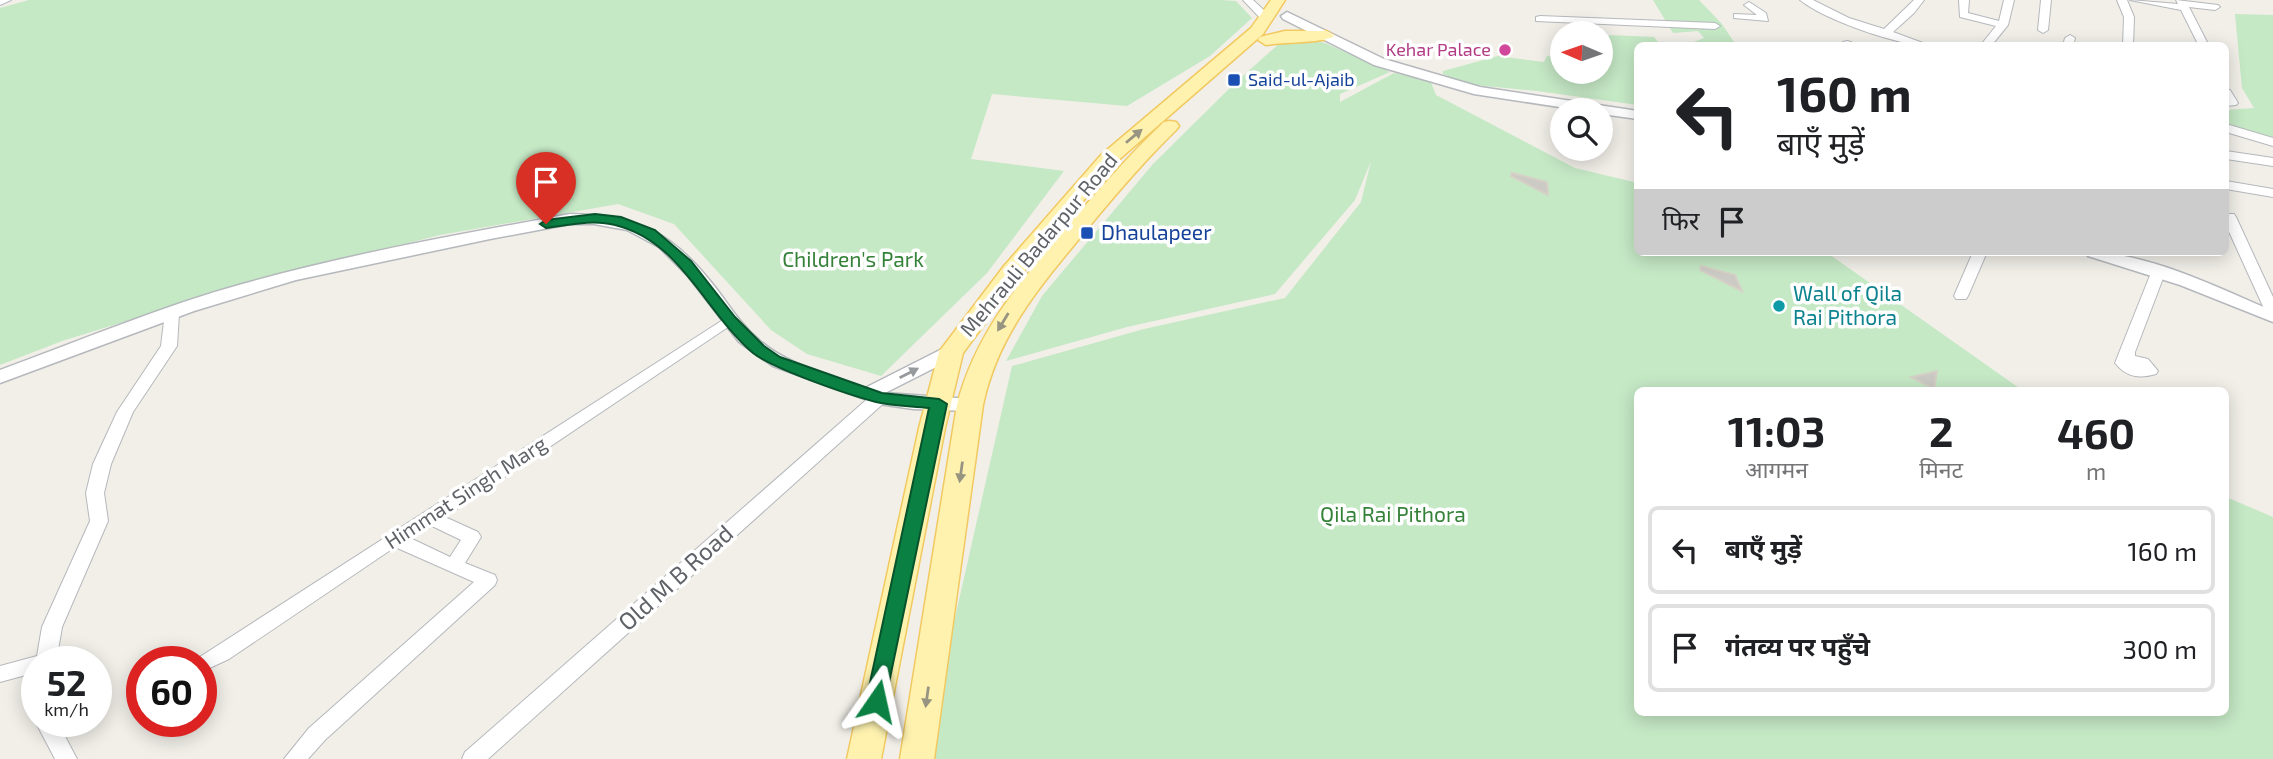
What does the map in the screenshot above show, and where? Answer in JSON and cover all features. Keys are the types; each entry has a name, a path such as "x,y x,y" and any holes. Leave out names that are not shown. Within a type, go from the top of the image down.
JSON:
{"main road":[{"name":"Mehrauli Badarpur Road","path":"864,759 932,428 951,352 1012,271 1108,159 1257,32 1266,18 1286,5"},
{"name":"Mehrauli Badarpur Road","path":"917,759 970,405 981,363 1008,314 1134,160 1266,40 1286,5"},
{"path":"1266,40 1285,36 1326,36"}],"street":[{"path":"1248,0 1250,5 1266,18"},
{"path":"1805,0 1827,12 1914,42"},
{"path":"1827,12 1839,0"},
{"path":"1886,33 1911,11 1919,0"},
{"path":"1964,0 1964,15 2003,25"},
{"path":"1988,42 2003,25 2009,0"},
{"path":"2043,30 2046,0"},
{"path":"2122,0 2129,17 2128,42"},
{"path":"2135,0 2215,8"},
{"path":"1539,19 1719,25 1737,16 1753,2 1764,19 1737,16"},
{"path":"2183,4 2202,42"},
{"path":"1286,5 1326,36 1379,62 1479,91 1634,114"},
{"path":"2229,129 2273,142"},
{"path":"2229,155 2273,162"},
{"path":"2229,186 2273,193"},
{"path":"2229,217 2273,315"},
{"path":"0,377 172,313 251,287 391,253 570,219 595,218 634,225 665,243 708,289 729,320 758,349 774,360 874,396 970,405"},
{"path":"1961,296 1978,256"},
{"path":"2107,256 2273,315"},
{"path":"2127,359 2127,352 2158,272"},
{"path":"48,646 51,627 99,521 95,493 102,464 125,412 169,346 172,313"},
{"name":"Himmat Singh Marg","path":"217,656 394,539 431,518 729,320"},
{"path":"874,396 951,352"},
{"name":"Old M B Road","path":"473,759 874,396"},
{"path":"431,518 472,537 454,566"},
{"path":"295,759 317,734 488,580 394,539"},
{"path":"0,674 21,668"},
{"path":"52,737 60,756"}],"green space":[{"name":"Children's Park","path":"29,0 1221,0 1236,1 1252,18 1210,56 1127,106 992,94 971,159 1064,171 987,273 881,376 807,354 771,330 674,224 618,204 440,235 243,285 62,341 0,365 0,8"},
{"path":"1653,0 1699,0 1722,24 1734,42 1694,42 1704,38 1698,31 1673,33"},
{"path":"2235,14 2273,15 2273,138 2229,126 2229,110 2254,108 2242,88"},
{"path":"1614,35 1654,37 1658,42 1634,42 1634,104 1613,102 1613,98 1588,98 1465,84 1443,74 1443,71 1498,56 1544,62 1547,56 1550,56 1550,84 1614,84"},
{"name":"Qila Rai Pithora","path":"1308,39 1325,43 1390,72 1340,94 1340,102 1394,73 1430,80 1436,95 1550,155 1550,161 1562,161 1575,168 1634,182 1634,256 1832,256 2018,387 1634,387 1634,716 2229,716 2229,498 2273,517 2273,759 923,759 1012,366 1144,329 1285,298 1361,202 1371,161 1355,200 1275,294 1127,327 1006,361 1042,296 1153,164 1281,42"}],"building":[{"path":"1512,173 1547,182 1548,195 1511,176"},
{"path":"1701,266 1735,275 1742,291 1700,270"},
{"path":"1937,371 1934,387 1911,377"}],"place":[{"name":"Kehar Palace","path":"1505,50"},
{"name":"Said-ul-Ajaib","path":"1234,80"},
{"name":"Dhaulapeer","path":"1087,233"},
{"name":"Wall of Qila Rai Pithora","path":"1779,306"}],"route":[{"path":"546,224 595,218 634,225 665,243 708,289 729,320 758,349 774,360 879,398 939,404 877,701"}]}
